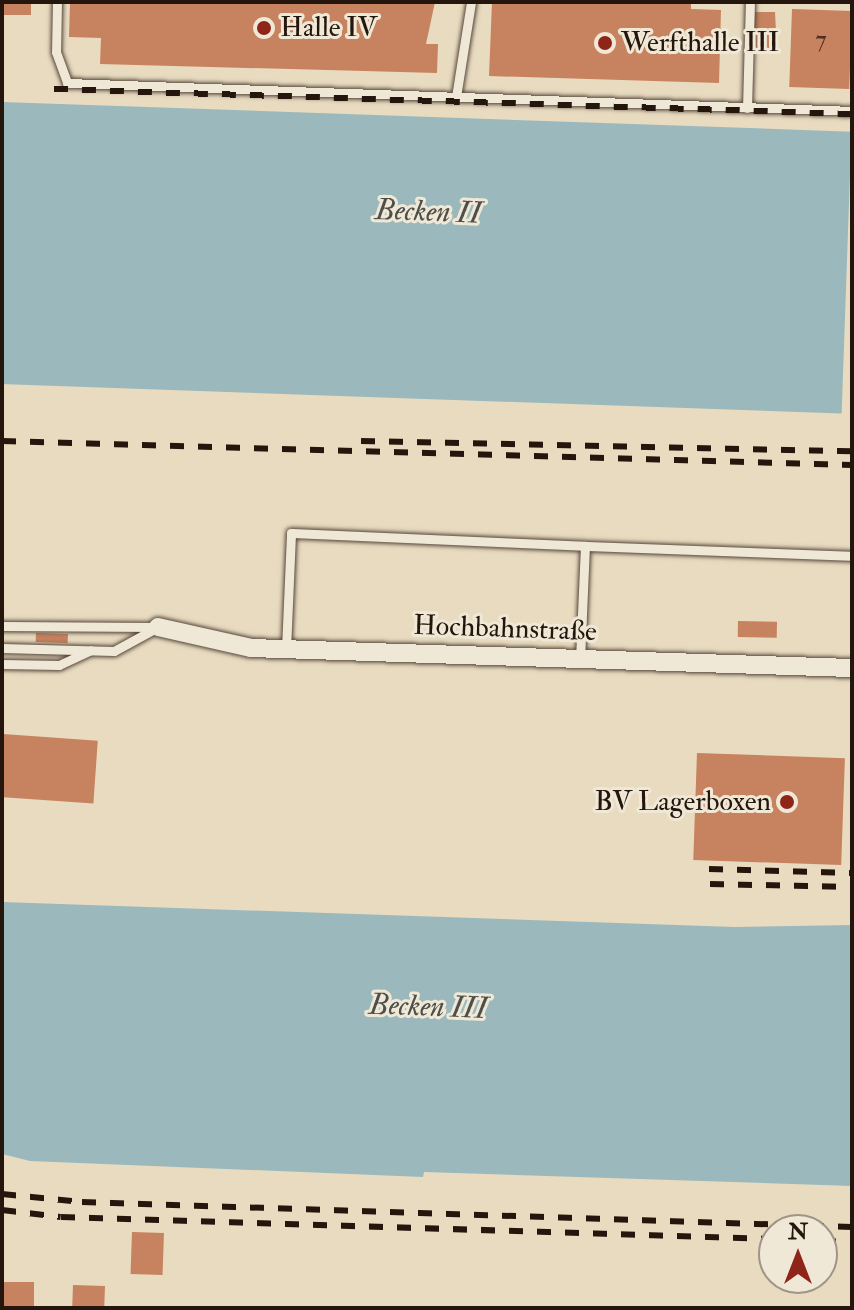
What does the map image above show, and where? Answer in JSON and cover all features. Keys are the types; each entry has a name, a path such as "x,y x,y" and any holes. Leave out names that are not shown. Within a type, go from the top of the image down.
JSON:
{"street":[{"name":"Hochbahnstraße","path":"158,627 251,648 852,668"}],"lane":[{"path":"57,2 56,52 67,83 852,111"},
{"path":"456,97 471,2"},
{"path":"747,108 750,2"},
{"path":"286,649 291,533 852,556"},
{"path":"580,660 585,546"},
{"path":"2,626 158,627"},
{"path":"2,648 114,651 158,627"},
{"path":"2,664 59,665 91,650"}],"water":[{"name":"Becken II","path":"2,102 851,132 842,413 2,384"},
{"name":"Becken III","path":"2,902 735,927 852,925 852,1186 424,1172 423,1177 30,1161 2,1154"}],"building":[{"path":"4,2 31,2 31,15 4,15"},
{"path":"70,2 435,2 426,44 438,44 437,73 100,64 101,38 69,37"},
{"name":"Werfthalle III","path":"492,2 691,2 691,9 721,10 719,83 489,76"},
{"path":"792,9 852,11 849,89 789,87"},
{"path":"755,12 775,12 777,52 751,51"},
{"path":"738,621 777,622 777,638 738,637"},
{"path":"36,633 68,634 68,643 36,642"},
{"path":"3,734 98,741 93,803 2,797"},
{"path":"697,753 845,758 841,865 693,860"},
{"path":"132,1232 164,1233 163,1275 131,1274"},
{"path":"2,1282 34,1282 34,1308 2,1308"},
{"path":"73,1285 105,1286 104,1308 72,1308"}],"railway":[{"path":"54,89 852,114"},
{"path":"2,441 852,465"},
{"path":"361,441 852,451"},
{"path":"709,869 852,873"},
{"path":"710,884 852,887"},
{"path":"2,1194 82,1202 852,1227"},
{"path":"2,1210 61,1217 758,1239"},
{"path":"838,1242 852,1242"}],"place":[{"name":"Halle IV","path":"264,28"},
{"name":"Werfthalle III","path":"605,43"},
{"name":"BV Lagerboxen","path":"787,802"}]}
